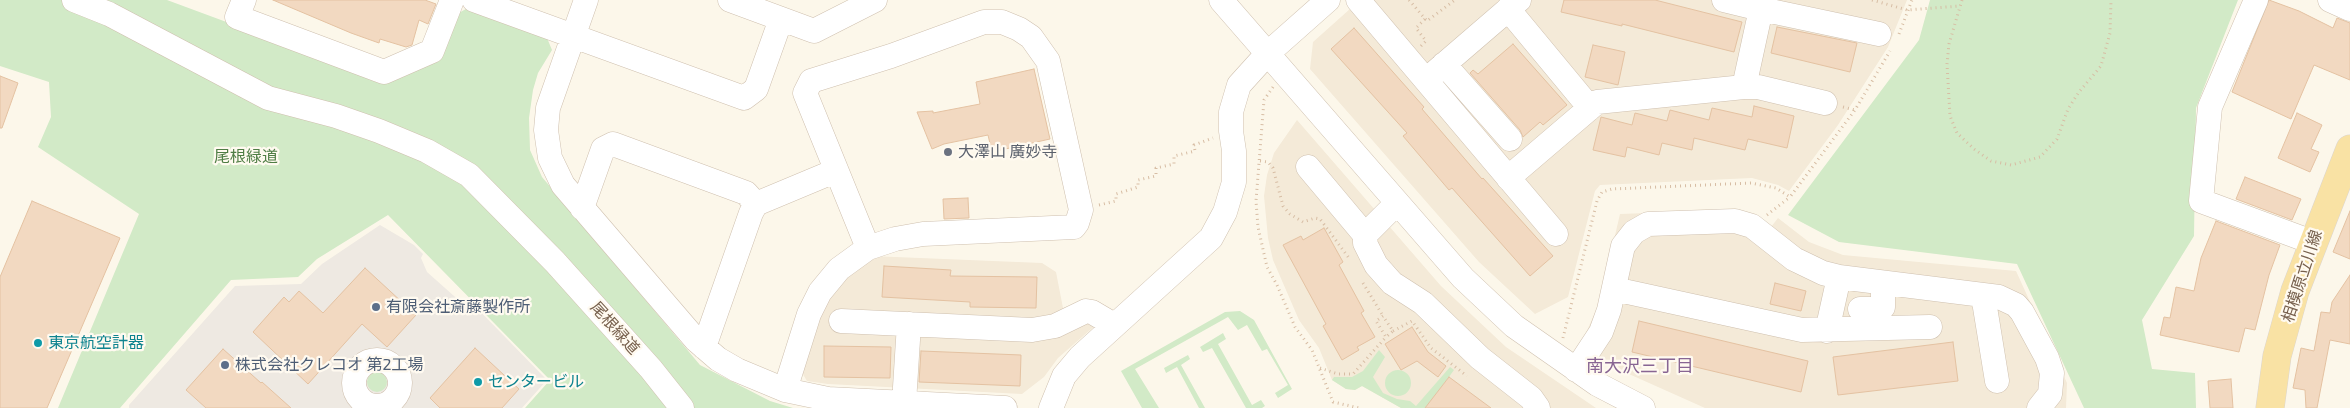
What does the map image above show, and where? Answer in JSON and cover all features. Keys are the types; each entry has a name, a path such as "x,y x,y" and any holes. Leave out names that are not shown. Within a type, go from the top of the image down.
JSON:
{"main road":[{"name":"相模原立川線","path":"2270,408 2277,356 2294,291 2312,242 2348,161"}],"street":[{"name":"尾根緑道","path":"74,0 109,14 268,98 336,116 379,131 427,151 469,175 555,262 651,369 682,408"},
{"path":"244,0 237,17 384,72 432,51 452,0"},
{"path":"474,0 744,98 756,89 781,19"},
{"path":"586,0 555,83 548,108 546,130 550,158 563,185 670,312 704,347 737,370 785,390 828,399 1005,408"},
{"path":"730,0 814,31 875,0"},
{"path":"1221,0 1462,278 1514,326 1597,384 1643,408"},
{"path":"1051,408 1059,385 1067,372 1114,325 1204,247 1218,228 1234,182 1234,151 1231,131 1235,96 1247,74 1328,0"},
{"path":"1358,0 1556,234"},
{"path":"1724,0 1889,40"},
{"path":"2256,0 2210,108 2202,201 2312,242"},
{"path":"2330,0 2350,9"},
{"path":"1426,80 1513,5 1590,108"},
{"path":"1744,87 1761,9"},
{"path":"785,390 809,314 820,292 840,270 868,248 896,239 923,234 1074,226 1080,218 1081,210 1048,61 1031,37 1020,29 1002,22 984,22 891,56 811,81 805,93 835,171 868,248"},
{"path":"1444,64 1517,148"},
{"path":"1508,178 1517,148 1590,108 1597,102 1758,87 1825,103"},
{"path":"582,208 603,149 613,144 746,193 756,204"},
{"path":"1308,167 1365,235 1365,243 1370,254 1387,278 1423,304 1480,358 1538,405"},
{"path":"704,347 751,213 756,204 835,171"},
{"path":"1365,235 1397,203"},
{"path":"1576,370 1600,332 1614,289 1623,246 1634,232 1648,224 1743,222 1752,226 1794,259 1808,267 1839,278 1983,294 1998,297 2016,305 2022,312 2052,373 2052,387 2046,401 2039,408"},
{"path":"1827,330 1839,278"},
{"path":"1860,308 1881,310 1883,307 1883,283"},
{"path":"1614,289 1802,330 1930,327"},
{"path":"1983,294 1997,381"},
{"path":"841,321 1032,330 1055,326 1086,312 1092,312 1114,325"},
{"path":"904,403 909,324"}],"path":[{"path":"1410,0 1426,21 1454,0"},
{"path":"1872,0 1907,10 1960,6"},
{"path":"1766,216 1790,197 1854,110 1889,40 1904,25 1907,10 1912,0"},
{"path":"1962,0 1949,44 1947,64 1950,116 1957,133 1974,149 1991,161 2011,165 2040,157 2056,139 2075,98 2101,66 2110,33 2111,0"},
{"path":"1273,87 1264,100 1256,201 1258,227 1267,267 1278,285 1295,328 1312,350 1333,402 1359,408"},
{"path":"1081,210 1116,201 1116,194 1138,187 1138,180 1156,176 1156,168 1174,164 1174,156 1194,150 1194,145 1213,138 1213,131"},
{"path":"1260,161 1268,162 1273,168 1283,206 1290,214 1303,222 1316,218 1320,219 1349,259"},
{"path":"1563,339 1597,201 1602,192 1612,189 1751,183 1776,188 1790,197"},
{"path":"1359,275 1393,331"},
{"path":"1383,316 1376,321 1386,337"},
{"path":"1320,368 1338,374 1353,374 1386,337 1412,321 1431,348 1470,377"}],"shaded area":[{"path":"1360,0 1907,0 1888,47 1838,125 1789,191 1778,185 1752,178 1600,185 1595,191 1568,297 1535,314 1479,262 1310,69 1313,42"},
{"path":"1297,120 1441,286 1506,347 1596,408 1401,408 1362,386 1355,390 1346,389 1332,380 1319,348 1299,320 1273,260 1268,238 1264,196 1267,175 1274,153"},
{"path":"1729,210 1771,227 1778,218 1809,242 1843,255 2016,271 2067,383 2066,408 1705,408 1611,366 1580,346 1599,304 1620,214"},
{"path":"380,225 414,245 423,254 421,258 427,272 463,304 468,299 547,380 522,408 129,408 129,405 235,286 301,284 322,264"},
{"path":"871,256 1042,263 1056,272 1063,308 1085,299 1096,300 1113,310 1058,358 1044,377 1022,394 828,384 807,381 801,371 813,326 843,277"}],"green space":[{"name":"尾根緑道","path":"0,0 167,0 383,80 453,16 466,9 547,38 552,50 538,73 533,90 529,118 530,150 542,177 700,365 770,401 793,408 525,408 550,380 388,215 317,259 298,277 231,280 120,408 58,408 139,214 38,147 51,117 49,82 0,66"},
{"path":"1930,0 2238,0 2196,108 2194,236 2142,320 2152,369 2195,373 2196,408 2084,408 2017,264 1839,242 1788,215 1919,40"},
{"path":"1240,311 1254,320 1292,389 1278,398 1275,393 1288,385 1267,349 1262,351 1247,325 1238,330 1228,317 1135,369 1159,408 1142,408 1121,371 1225,312"},
{"path":"1223,333 1226,339 1218,344 1252,405 1261,400 1265,406 1262,408 1246,408 1212,348 1203,352 1200,347"},
{"path":"1379,350 1385,357 1373,377 1383,393 1397,399 1410,401 1416,406 1450,367 1454,370 1426,408 1401,408 1362,386 1355,390 1346,389 1332,380 1334,377 1352,377 1363,371"},
{"path":"1188,355 1190,359 1181,365 1205,408 1199,408 1177,367 1166,373 1164,368"},
{"path":"1398,370 1407,374 1411,383 1407,392 1398,396 1389,392 1385,383 1389,374"},
{"path":"377,372 384,375 387,382 384,389 377,392 370,389 367,382 370,375"}],"building":[{"path":"273,0 425,0 436,4 428,24 419,20 412,45 406,47 380,39 379,43"},
{"path":"1564,0 1655,0 1742,22 1734,52 1622,24 1622,26 1561,12"},
{"path":"2269,0 2299,11 2333,28 2337,18 2350,23 2350,80 2314,65 2291,119 2232,92"},
{"path":"1777,27 1857,43 1850,72 1771,53"},
{"path":"1354,28 1424,107 1422,109 1482,179 1553,256 1530,276 1452,188 1449,190 1403,136 1407,133 1331,49"},
{"path":"1513,44 1567,105 1543,125 1540,122 1523,137 1520,130 1470,73 1473,70 1478,74"},
{"path":"1593,45 1625,52 1618,85 1585,77"},
{"path":"1034,69 1050,139 992,152 988,135 944,144 932,149 917,112 933,111 933,113 980,104 976,82"},
{"path":"0,76 18,83 2,128 0,128"},
{"path":"1754,106 1794,116 1787,148 1748,139 1745,150 1694,138 1692,150 1662,143 1659,155 1627,147 1625,157 1593,150 1601,117 1632,125 1635,113 1667,121 1670,110 1709,120 1712,108 1752,117"},
{"path":"2297,113 2322,125 2311,149 2319,152 2310,172 2278,158"},
{"path":"2245,177 2301,199 2292,220 2236,199"},
{"path":"968,198 969,218 944,219 943,199"},
{"name":"東京航空計器","path":"32,201 120,238 47,408 0,408 0,277"},
{"path":"2350,211 2350,259 2333,252"},
{"path":"2216,221 2280,245 2269,275 2255,330 2245,328 2239,352 2160,335 2164,317 2170,318 2176,287 2194,291 2201,258"},
{"path":"1324,228 1343,262 1339,265 1364,311 1361,313 1375,337 1357,347 1359,350 1342,360 1323,326 1326,324 1283,245 1301,236 1303,240"},
{"path":"884,266 951,270 950,276 1037,277 1036,308 970,307 970,302 882,297"},
{"path":"365,268 416,315 387,347 362,324 308,384 253,332 284,297 289,302 299,291 323,313"},
{"path":"2350,275 2350,344 2330,340 2317,408 2306,408 2305,390 2293,388 2301,348 2314,351 2321,312 2330,313 2332,302"},
{"path":"1775,283 1806,291 1801,311 1770,304"},
{"path":"1639,321 1808,361 1801,392 1632,352"},
{"path":"1412,327 1428,352 1446,366 1438,377 1417,361 1401,370 1385,344"},
{"path":"1953,342 1958,381 1838,395 1833,357"},
{"path":"824,346 891,347 890,378 824,377"},
{"name":"センタービル","path":"475,348 519,389 502,408 440,408 430,398"},
{"name":"株式会社クレコオ 第2工場","path":"223,349 291,408 206,408 186,390"},
{"path":"921,351 1021,355 1020,386 919,382"},
{"path":"1449,377 1491,408 1425,408"},
{"path":"2231,379 2233,408 2210,408 2208,381"}],"place":[{"name":"大澤山 廣妙寺","path":"948,152"},
{"name":"有限会社斎藤製作所","path":"376,307"},
{"name":"東京航空計器","path":"38,343"},
{"name":"株式会社クレコオ 第2工場","path":"225,365"},
{"name":"センタービル","path":"478,382"}],"district":[{"name":"南大沢三丁目","path":"1640,366"}]}
